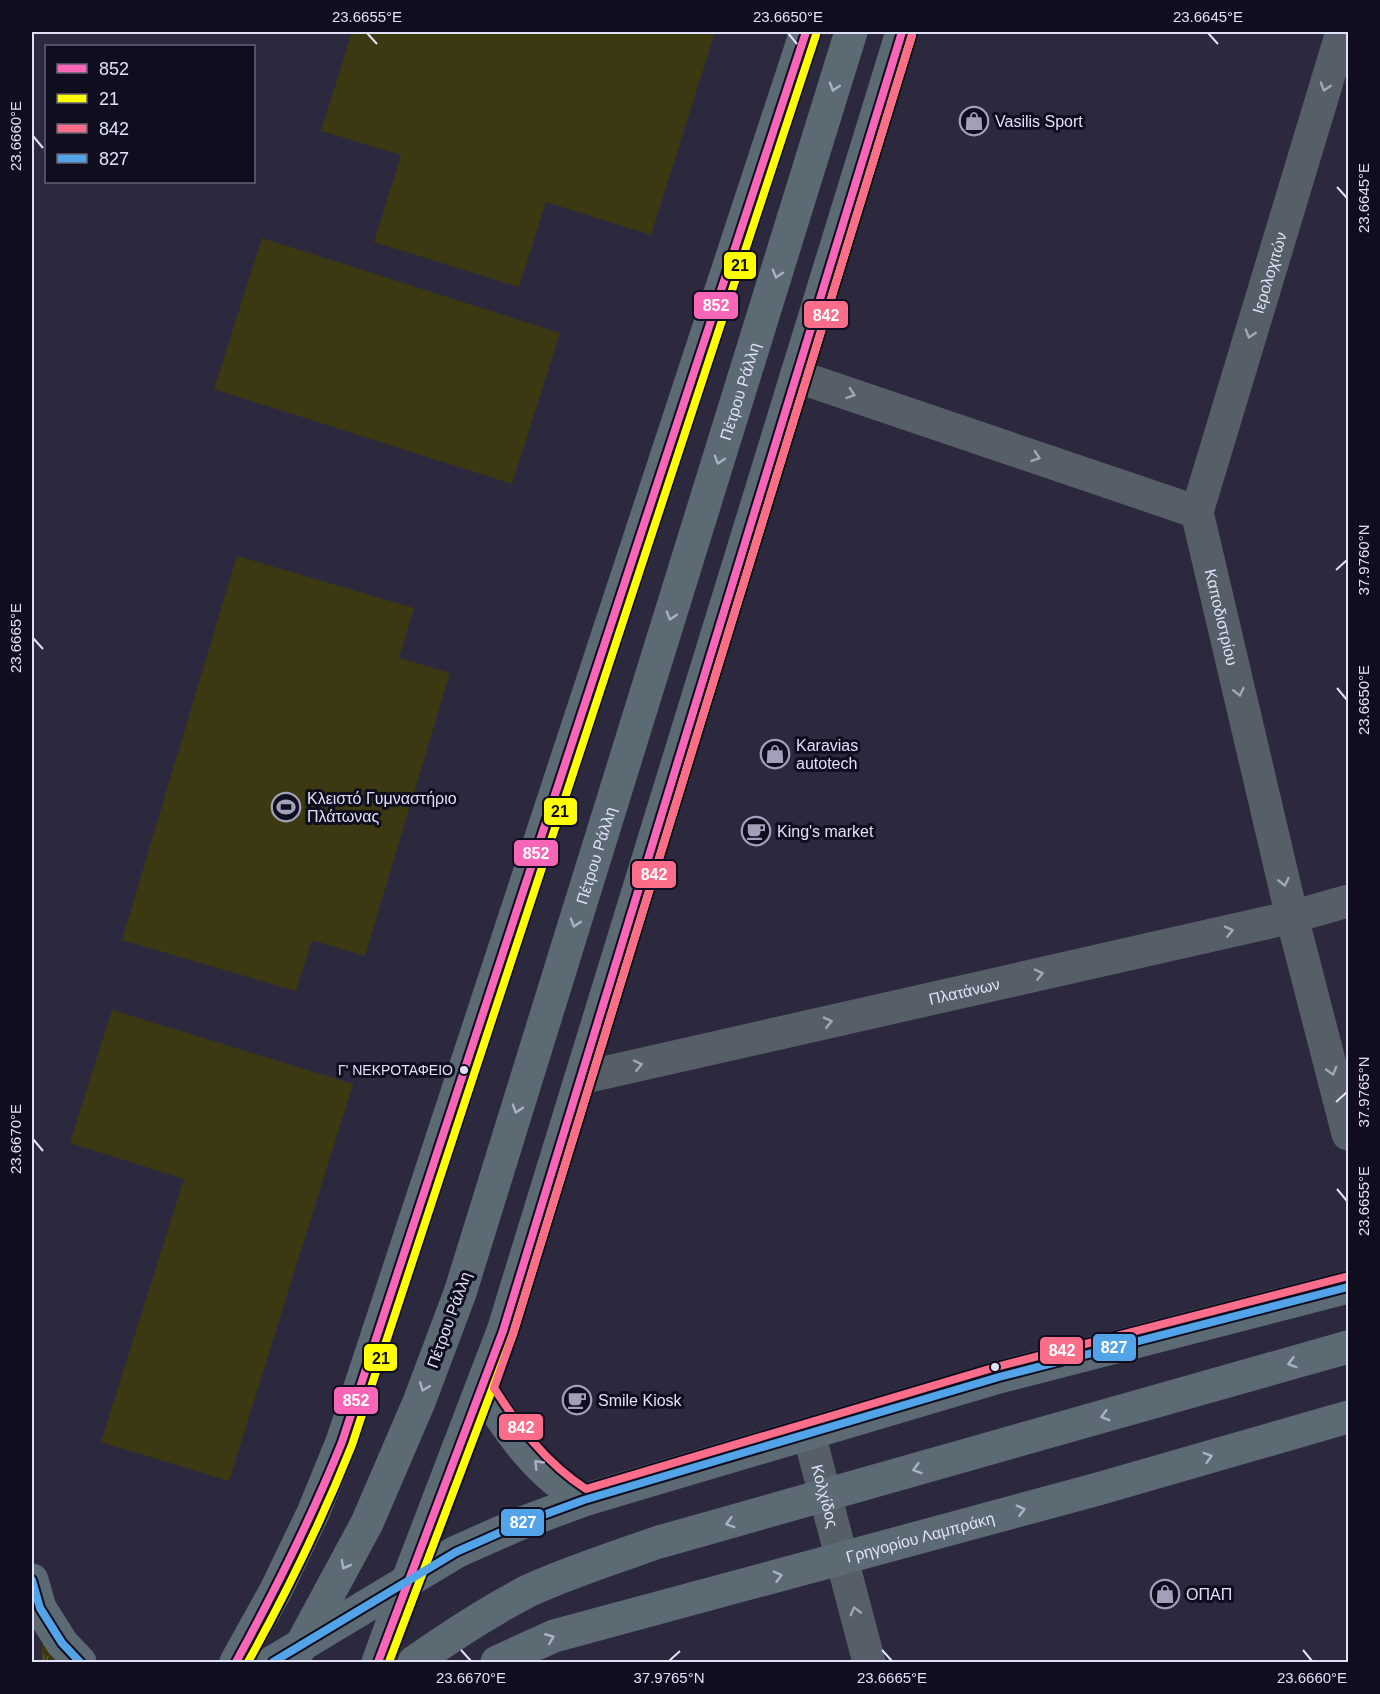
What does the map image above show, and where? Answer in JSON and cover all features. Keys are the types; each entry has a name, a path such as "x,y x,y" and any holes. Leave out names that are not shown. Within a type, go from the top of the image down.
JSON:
{"main road":[{"path":"236,1662 276,1590 313,1513 349,1421 806,32"},
{"name":"Πέτρου Ράλλη","path":"292,1662 367,1523 418,1402 460,1293 851,32"},
{"path":"378,1662 406,1582 503,1331 902,32"},
{"path":"273,1662 456,1552 519,1524 584,1500 999,1377 1348,1287"},
{"path":"414,1662 480,1618 532,1590 573,1572 659,1542 1348,1347"},
{"path":"482,1389 517,1442 568,1491 584,1500"},
{"name":"Γρηγορίου Λαμπράκη","path":"497,1662 554,1636 1098,1489 1348,1417"},
{"path":"32,1580 40,1608 62,1642 80,1662"},
{"path":"358,1662 406,1582"}],"street":[{"path":"1342,32 1348,34"},
{"name":"Ιερολοχιτών","path":"1197,512 1342,32"},
{"path":"796,376 1197,512"},
{"name":"Καποδιστρίου","path":"1197,512 1292,917 1348,1134"},
{"name":"Πλατάνων","path":"581,1078 1292,917 1348,901"},
{"name":"Κολχίδος","path":"809,1434 869,1662"}],"green space":[{"path":"352,32 715,32 651,235 546,202 519,287 374,242 401,155 321,131"},
{"path":"262,238 560,333 512,484 214,389"},
{"name":"Κλειστό Γυμναστήριο Πλάτωνας","path":"237,556 414,608 399,658 450,673 365,956 312,940 296,991 122,940"},
{"path":"112,1010 353,1084 229,1481 101,1442 184,1179 70,1143"},
{"path":"42,1637 75,1662 41,1662"}],"transit line":[{"name":"852","path":"236,1662 292,1554 342,1442 806,32"},
{"name":"852","path":"378,1662 503,1331 902,32"},
{"name":"21","path":"248,1662 329,1501 352,1445 816,35"},
{"name":"21","path":"389,1662 513,1334 912,35"},
{"name":"842","path":"912,35 513,1334 494,1388 534,1443 558,1468 586,1489 996,1367 1345,1277"},
{"name":"827","path":"273,1662 456,1552 519,1524 584,1500 999,1377 1348,1287"},
{"name":"827","path":"32,1580 40,1608 62,1643 80,1662"}],"place":[{"name":"Vasilis Sport","path":"974,121"},
{"name":"Karavias autotech","path":"775,754"},
{"name":"Κλειστό Γυμναστήριο Πλάτωνας","path":"286,807"},
{"name":"King's market","path":"756,831"},
{"name":"Γ' ΝΕΚΡΟΤΑΦΕΙΟ","path":"464,1070"},
{"name":"Smile Kiosk","path":"577,1400"},
{"name":"ΟΠΑΠ","path":"1165,1594"}]}
